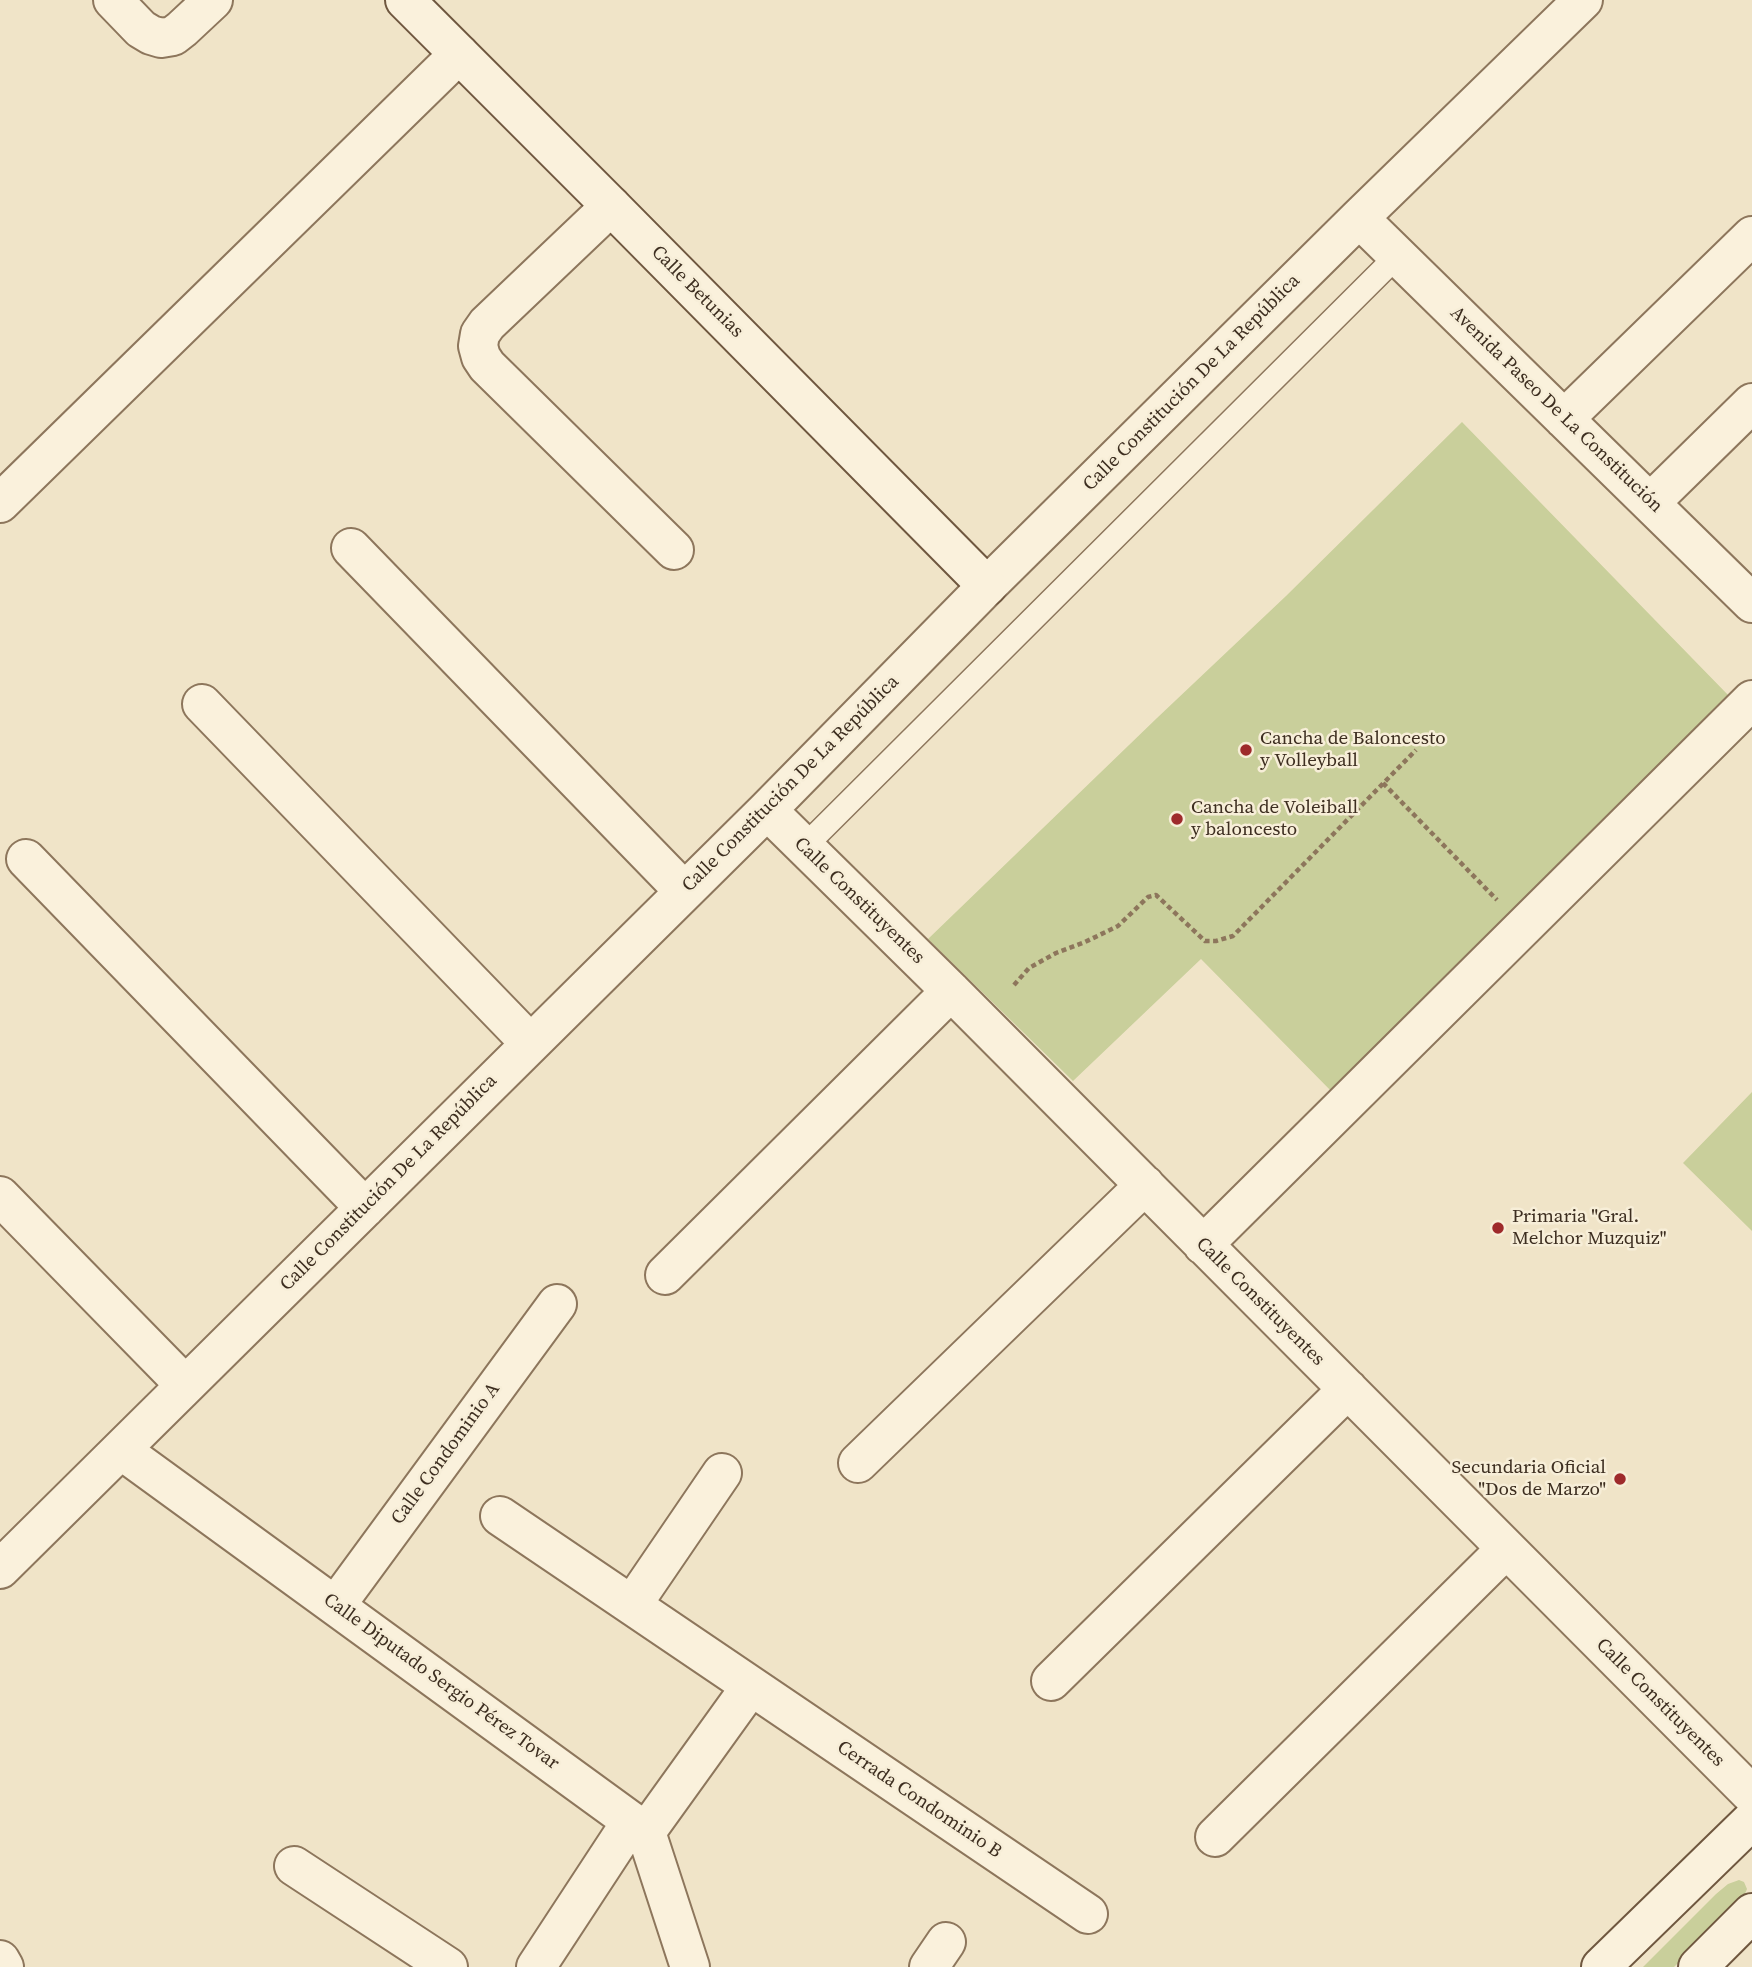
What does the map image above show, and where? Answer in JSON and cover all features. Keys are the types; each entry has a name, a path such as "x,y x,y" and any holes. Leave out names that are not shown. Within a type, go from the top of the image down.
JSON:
{"street":[{"path":"113,0 141,29 162,38 173,36 213,0"},
{"name":"Calle Betunias","path":"405,0 987,586"},
{"name":"Calle Constitución De La República","path":"0,1569 767,810 987,586 1583,0"},
{"path":"0,503 459,54"},
{"path":"611,205 487,324 480,334 478,345 487,366 674,550"},
{"name":"Avenida Paseo De La Constitución","path":"1359,218 1752,603"},
{"path":"1564,419 1752,236"},
{"path":"1650,503 1752,403"},
{"path":"351,548 684,891"},
{"path":"1203,1245 1752,700"},
{"path":"202,704 530,1043"},
{"name":"Calle Constituyentes","path":"767,810 951,991 1752,1795"},
{"path":"26,859 365,1208"},
{"path":"665,1275 951,991"},
{"path":"858,1463 1145,1185"},
{"path":"0,1196 185,1385"},
{"name":"Calle Condominio A","path":"336,1605 557,1304"},
{"path":"1051,1681 1348,1389"},
{"name":"Calle Diputado Sergio Pérez Tovar","path":"121,1450 639,1827"},
{"path":"632,1605 722,1473"},
{"name":"Cerrada Condominio B","path":"500,1516 1088,1914"},
{"path":"1215,1837 1506,1549"},
{"path":"536,1967 639,1827 751,1686"},
{"path":"1601,1967 1752,1820"},
{"path":"639,1827 690,1967"},
{"path":"294,1866 448,1967"},
{"path":"1698,1967 1752,1913"},
{"path":"0,1959 4,1967"}],"lane":[{"path":"804,847 1397,256"}],"path":[{"path":"1014,985 1029,968 1118,926 1148,897 1157,895 1205,941 1233,936 1416,750"},
{"path":"1382,783 1523,927"}],"green space":[{"path":"1462,422 1730,697 1335,1095 1201,959 1073,1081 928,939 1286,596"},
{"path":"1752,1092 1752,1231 1683,1163"},
{"path":"1739,1880 1744,1882 1747,1889 1742,1901 1674,1967 1643,1967 1716,1894 1728,1884"}],"place":[{"name":"Cancha de Baloncesto y Volleyball","path":"1246,750"},
{"name":"Cancha de Voleiball y baloncesto","path":"1177,819"},
{"name":"Primaria \"Gral. Melchor Muzquiz\"","path":"1498,1228"},
{"name":"Secundaria Oficial \"Dos de Marzo\"","path":"1620,1479"}]}
